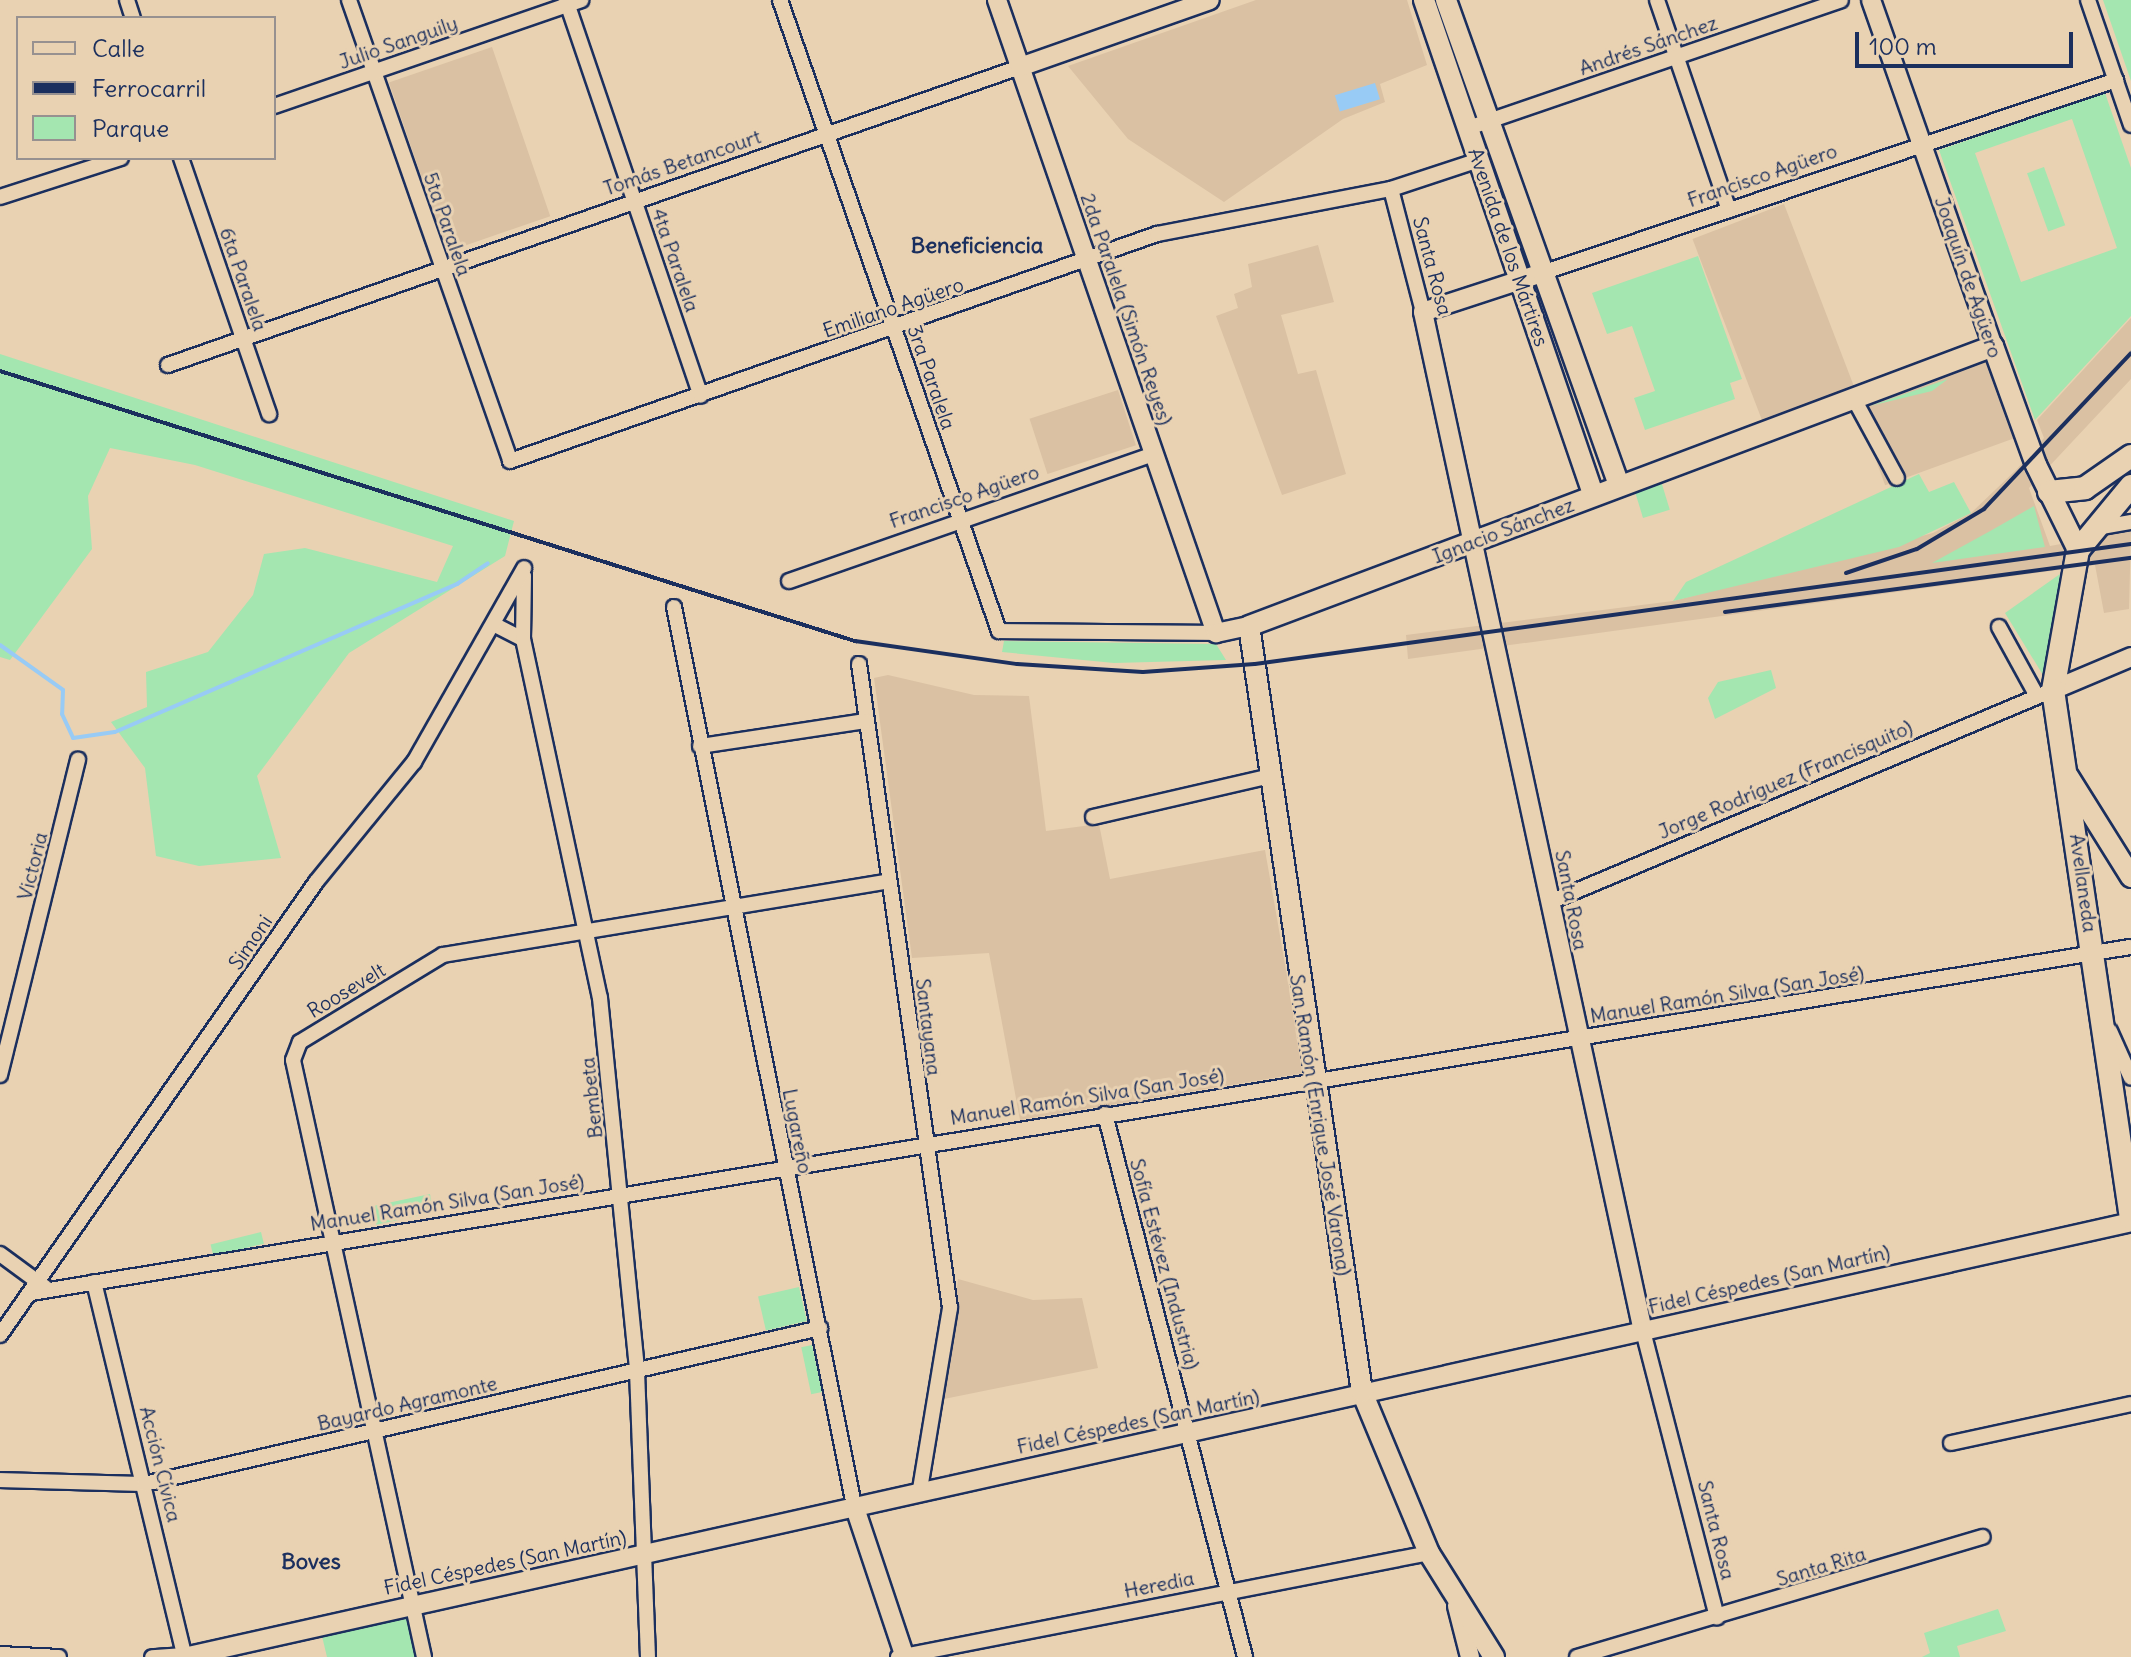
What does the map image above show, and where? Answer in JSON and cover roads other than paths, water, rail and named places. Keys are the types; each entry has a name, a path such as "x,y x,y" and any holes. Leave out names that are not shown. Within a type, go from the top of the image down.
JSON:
{"main road":[{"name":"Avenida de los Mártires","path":"1424,0 1477,125 1530,277 1593,494"},
{"name":"Avenida de los Mártires","path":"1446,0 1477,125 1479,160 1607,464 1619,485"},
{"name":"Ignacio Sánchez","path":"1249,626 1993,346"},
{"name":"Joaquín de Agüero","path":"1993,346 2049,492 2078,550"},
{"path":"2049,492 2085,488 2131,456"},
{"path":"1587,470 1607,464"},
{"path":"2078,550 2092,528 2129,488"},
{"name":"Avellaneda","path":"2078,550 2045,693 2068,776 2131,1220"},
{"name":"San Ramón (Enrique José Varona)","path":"1249,626 1312,1082 1362,1392 1429,1553 1457,1606 1494,1657"},
{"path":"2068,776 2131,877"}],"street":[{"name":"5ta Paralela","path":"349,0 510,461"},
{"name":"3ra Paralela","path":"780,0 999,631"},
{"name":"2da Paralela (Simón Reyes)","path":"997,0 1216,633"},
{"name":"Tomás Betancourt","path":"168,365 1210,0"},
{"path":"1657,0 1729,210"},
{"name":"Andrés Sánchez","path":"1477,125 1841,0"},
{"name":"Joaquín de Agüero","path":"1871,0 1993,346"},
{"path":"2088,0 2131,125"},
{"name":"Julio Sanguily","path":"276,105 571,2"},
{"name":"4ta Paralela","path":"571,2 701,396"},
{"name":"Francisco Agüero","path":"1423,312 2116,80"},
{"path":"0,197 115,160"},
{"name":"6ta Paralela","path":"182,160 269,414"},
{"name":"Emiliano Agüero","path":"510,461 1191,224 1391,189 1479,160"},
{"name":"Santa Rosa","path":"1391,189 1423,312 1475,541 1577,1037 1643,1331 1717,1618"},
{"path":"1853,397 1897,478"},
{"name":"Francisco Agüero","path":"789,581 1154,454"},
{"path":"2129,488 2123,500 2131,514"},
{"path":"2092,528 2131,522"},
{"name":"Simoni","path":"0,1335 40,1288 316,882 414,762 495,625 524,568"},
{"name":"Bembeta","path":"524,568 523,639 588,930 622,1194 648,1554 648,1657"},
{"name":"Lugareño","path":"674,607 782,1165 820,1328 854,1505 902,1657"},
{"path":"495,625 523,639"},
{"name":"Ignacio Sánchez","path":"999,631 1216,633 1249,626"},
{"path":"1999,627 2045,693"},
{"name":"Jorge Rodríguez (Francisquito)","path":"1550,902 2131,657"},
{"name":"Santayana","path":"859,664 923,1141 950,1308 920,1489"},
{"path":"700,746 865,721"},
{"name":"Victoria","path":"0,1075 78,759"},
{"path":"1093,817 1270,776"},
{"name":"Roosevelt","path":"424,1657 293,1060 300,1042 443,955 889,881"},
{"name":"Manuel Ramón Silva (San José)","path":"40,1288 94,1282 923,1141 1312,1082 2131,947"},
{"path":"2102,1014 2131,1078"},
{"name":"Sofía Estévez (Industria)","path":"1105,1114 1245,1657"},
{"name":"Fidel Céspedes (San Martín)","path":"152,1657 184,1656 648,1554 920,1489 1190,1435 1362,1392 2131,1220"},
{"path":"0,1254 40,1288"},
{"name":"Acción Cívica","path":"94,1282 184,1656"},
{"name":"Bayardo Agramonte","path":"0,1480 144,1484 820,1328"},
{"path":"1951,1443 2131,1404"},
{"name":"Santa Rita","path":"1577,1657 1983,1537"},
{"name":"Heredia","path":"902,1657 1429,1553"},
{"path":"1457,1606 1470,1657"},
{"path":"0,1654 59,1657"}],"water":[{"path":"1375,83 1380,99 1340,112 1335,95"}],"waterway":[{"path":"0,645 63,690 62,714 73,738 115,732 457,584 488,563"}],"railway":[{"path":"1846,573 1917,549 1984,509 2131,353"},
{"path":"0,371 855,641 1017,664 1143,672 1255,664 2131,544"},
{"path":"1725,612 2131,558"}],"district":[{"name":"Beneficiencia","path":"977,246"},
{"name":"Boves","path":"311,1562"}]}
